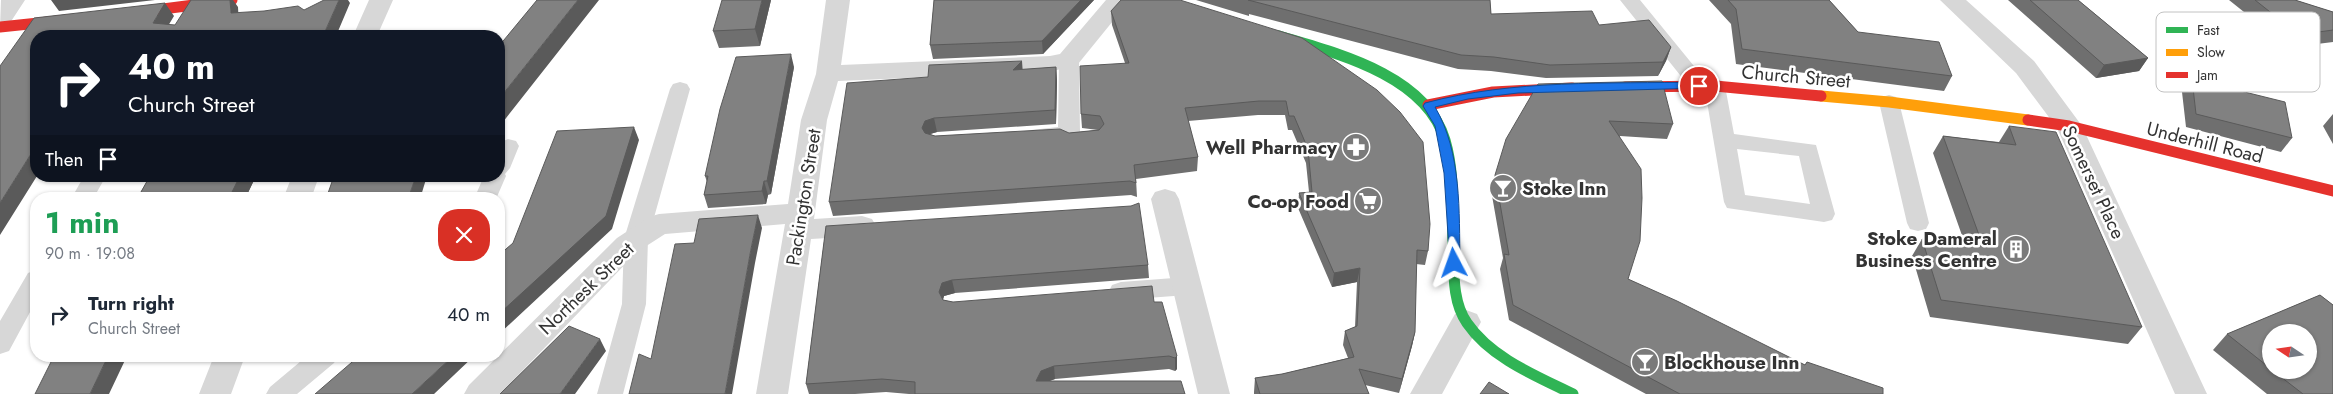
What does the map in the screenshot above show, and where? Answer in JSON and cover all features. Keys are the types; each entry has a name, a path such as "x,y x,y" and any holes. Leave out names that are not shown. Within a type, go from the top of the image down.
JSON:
{"street":[{"path":"0,21 12,0"},
{"path":"124,14 232,0"},
{"path":"368,30 381,0"},
{"name":"Packington Street","path":"772,394 800,222 814,120 828,74 838,0"},
{"path":"828,74 1050,64 1069,59 1118,0"},
{"name":"Somerset Place","path":"1952,0 2026,67 2069,126 2191,394"},
{"path":"0,27 76,19"},
{"path":"1268,33 1356,62 1404,87 1428,106 1440,126 1450,173 1452,190 1452,248 1460,303 1466,322 1506,359 1573,394"},
{"name":"Church Street","path":"1613,87 1707,86 1889,102 2069,126"},
{"path":"1428,106 1493,92 1585,88"},
{"name":"Underhill Road","path":"2069,126 2333,191"},
{"path":"1165,199 1214,394"},
{"name":"Northesk Street","path":"480,394 627,245 659,224 800,222 886,224"},
{"path":"1426,394 1466,322"},
{"path":"214,394 227,362"}],"lane":[{"path":"1630,0 1707,86 1725,140 1735,202 1824,214 1808,150 1725,140"},
{"path":"178,29 191,6"},
{"path":"1069,59 1070,138 1092,137"},
{"path":"610,394 634,304 636,239 680,90"},
{"path":"1889,102 1918,223"},
{"path":"1022,136 1069,133"},
{"path":"505,153 508,146"},
{"path":"1100,292 1187,286"},
{"path":"0,344 30,291"},
{"path":"279,394 318,362"}],"building":[{"path":"191,0 230,0 231,13 298,6 304,10 324,0 339,0 326,30 30,30 30,156 0,203 0,66 34,18 165,3 153,23 175,25"},
{"path":"537,0 578,0 505,91 505,39"},
{"path":"722,0 762,0 755,29 713,31"},
{"path":"934,0 1081,0 1042,41 930,45"},
{"path":"1121,0 1180,0 1302,38 1377,90 1400,112 1423,142 1430,224 1428,251 1417,250 1415,332 1402,379 1359,369 1369,394 1260,394 1255,378 1282,374 1354,357 1345,331 1357,326 1360,268 1334,273 1299,193 1312,192 1308,149 1294,116 1289,116 1286,101 1259,101 1185,108 1198,157 1134,165 1136,183 1130,181 829,202 847,83 928,77 929,65 1022,61 1013,70 1056,67 1055,110 934,118 925,121 922,128 925,133 935,136 1060,129 1069,133 1099,130 1104,124 1100,116 1081,114 1080,66 1129,63 1111,11"},
{"path":"1248,0 1490,0 1491,14 1592,11 1599,25 1649,20 1671,47 1663,62 1550,65 1494,57 1461,55"},
{"path":"1728,0 1829,0 1858,32 1939,42 1952,76 1742,49 1736,9"},
{"path":"2030,0 2078,0 2148,58 2104,65"},
{"path":"2255,0 2295,0 2333,12 2333,30 2320,32 2320,12 2270,12"},
{"path":"791,54 767,181 764,181 762,191 704,195 708,176 705,176 720,109 736,57"},
{"path":"1662,81 1673,124 1609,121 1641,169 1640,241 1628,279 1677,301 1805,365 1807,362 1883,388 1883,394 1680,394 1513,305 1504,254 1509,255 1495,175 1506,139 1538,84"},
{"path":"2193,92 2245,92 2285,102 2292,138 2196,114"},
{"name":"Stoke Dameral Business Centre","path":"2009,126 2056,132 2142,327 1941,300 1922,239 1983,246 1943,136 2016,145"},
{"path":"634,127 606,216 505,309 505,250 513,243 557,131"},
{"path":"147,182 237,182 232,192 141,192"},
{"path":"332,182 414,182 410,192 328,192"},
{"path":"1139,203 1148,265 952,280 942,283 939,292 943,300 953,302 1152,286 1154,302 1162,302 1177,356 1175,358 1169,356 1054,366 1041,371 1036,381 1181,381 1185,394 915,394 915,382 882,379 806,384 826,226 1131,206"},
{"path":"758,215 725,394 629,394 639,354 651,359 675,244 694,243 699,219"},
{"path":"2320,295 2333,305 2333,394 2303,394 2284,379 2318,379 2318,324 2262,324 2262,362 2227,334"},
{"path":"569,326 600,339 560,394 500,394"},
{"path":"51,362 105,362 90,394 35,394"},
{"path":"352,362 447,362 412,394 315,394"},
{"path":"1489,382 1509,394 1480,394"}],"traffic: fast":[{"path":"1279,36 1323,49 1370,67 1392,78 1412,92 1428,108 1440,126 1451,170 1454,278 1459,307 1467,323 1477,335 1502,356 1573,394"}],"traffic: slow":[{"path":"1821,96 1889,102 2028,120"}],"traffic: jam":[{"path":"132,13 232,0"},
{"path":"0,27 67,20"},
{"path":"1625,87 1715,86 1821,96"},
{"path":"1428,105 1493,92 1572,88"},
{"path":"2028,120 2069,126 2333,191"}],"place":[{"name":"Well Pharmacy","path":"1356,147"},
{"name":"Stoke Inn","path":"1503,188"},
{"name":"Co-op Food","path":"1368,201"},
{"name":"Stoke Dameral Business Centre","path":"2016,249"},
{"name":"Blockhouse Inn","path":"1645,362"}],"route":[{"path":"1454,263 1450,173 1440,126 1428,106 1468,96 1518,90 1699,86"}]}
